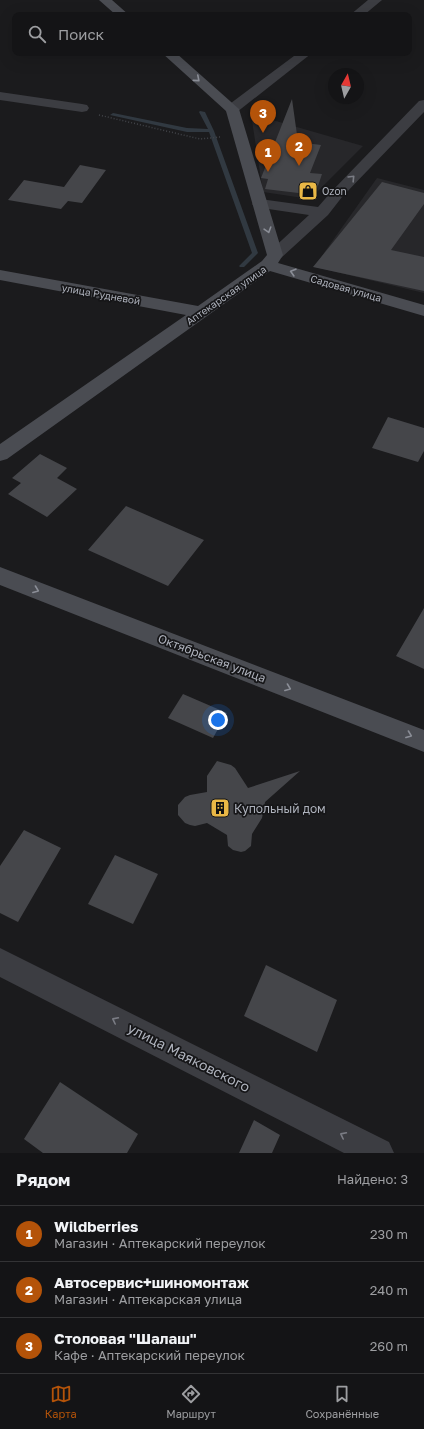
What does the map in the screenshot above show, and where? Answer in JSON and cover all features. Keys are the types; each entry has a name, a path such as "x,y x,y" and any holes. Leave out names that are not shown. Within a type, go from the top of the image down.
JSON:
{"street":[{"path":"105,0 119,12"},
{"path":"360,12 376,0"},
{"path":"171,56 232,109 260,204 272,260"},
{"path":"232,109 302,56"},
{"path":"0,96 82,108"},
{"name":"Аптекарская улица","path":"0,454 272,260 322,212 337,194 424,104"},
{"path":"260,204 322,212"},
{"name":"Садовая улица","path":"272,260 424,311"},
{"name":"улица Рудневой","path":"0,275 201,312"},
{"name":"Октябрьская улица","path":"0,576 424,740"},
{"name":"улица Маяковского","path":"0,962 378,1153"}],"path":[{"path":"82,108 104,117 200,138 219,138"}],"shaded area":[{"path":"251,114 363,146 310,199 263,192"},
{"path":"377,178 424,190 424,293 315,267"}],"building":[{"path":"292,99 298,142 321,145 310,173 322,174 315,195 265,189 268,179 261,178"},
{"path":"80,165 106,170 82,203 68,201 61,209 8,200 24,180 64,187"},
{"path":"382,182 424,193 424,204 391,250 424,257 424,291 313,267"},
{"path":"388,417 424,428 424,451 418,462 372,448"},
{"path":"40,454 67,468 57,478 77,489 47,517 8,494 21,483 12,478"},
{"path":"126,506 204,540 168,586 88,550"},
{"path":"424,608 424,669 396,656"},
{"path":"183,694 227,713 213,738 168,718"},
{"name":"Купольный дом","path":"217,761 231,765 235,768 248,788 300,771 265,802 262,818 252,834 251,846 245,851 241,852 233,850 228,846 227,835 207,823 195,826 190,825 185,823 178,815 178,805 185,797 207,792 207,776"},
{"path":"24,830 61,848 18,922 0,913 0,866"},
{"path":"115,855 158,874 133,924 88,904"},
{"path":"266,965 337,1000 317,1052 244,1016"},
{"path":"60,1082 138,1134 127,1153 43,1153 24,1139"},
{"path":"254,1120 280,1135 272,1153 239,1153"}],"waterway":[{"path":"202,112 211,131"},
{"path":"113,115 187,130 211,131"},
{"path":"211,131 255,253 242,266"}],"place":[{"name":"Столовая \"Шалаш\"","path":"263,133"},
{"name":"Автосервис+шиномонтаж","path":"299,166"},
{"name":"Wildberries","path":"268,172"},
{"name":"Ozon","path":"308,191"},
{"name":"Купольный дом","path":"220,808"}]}
